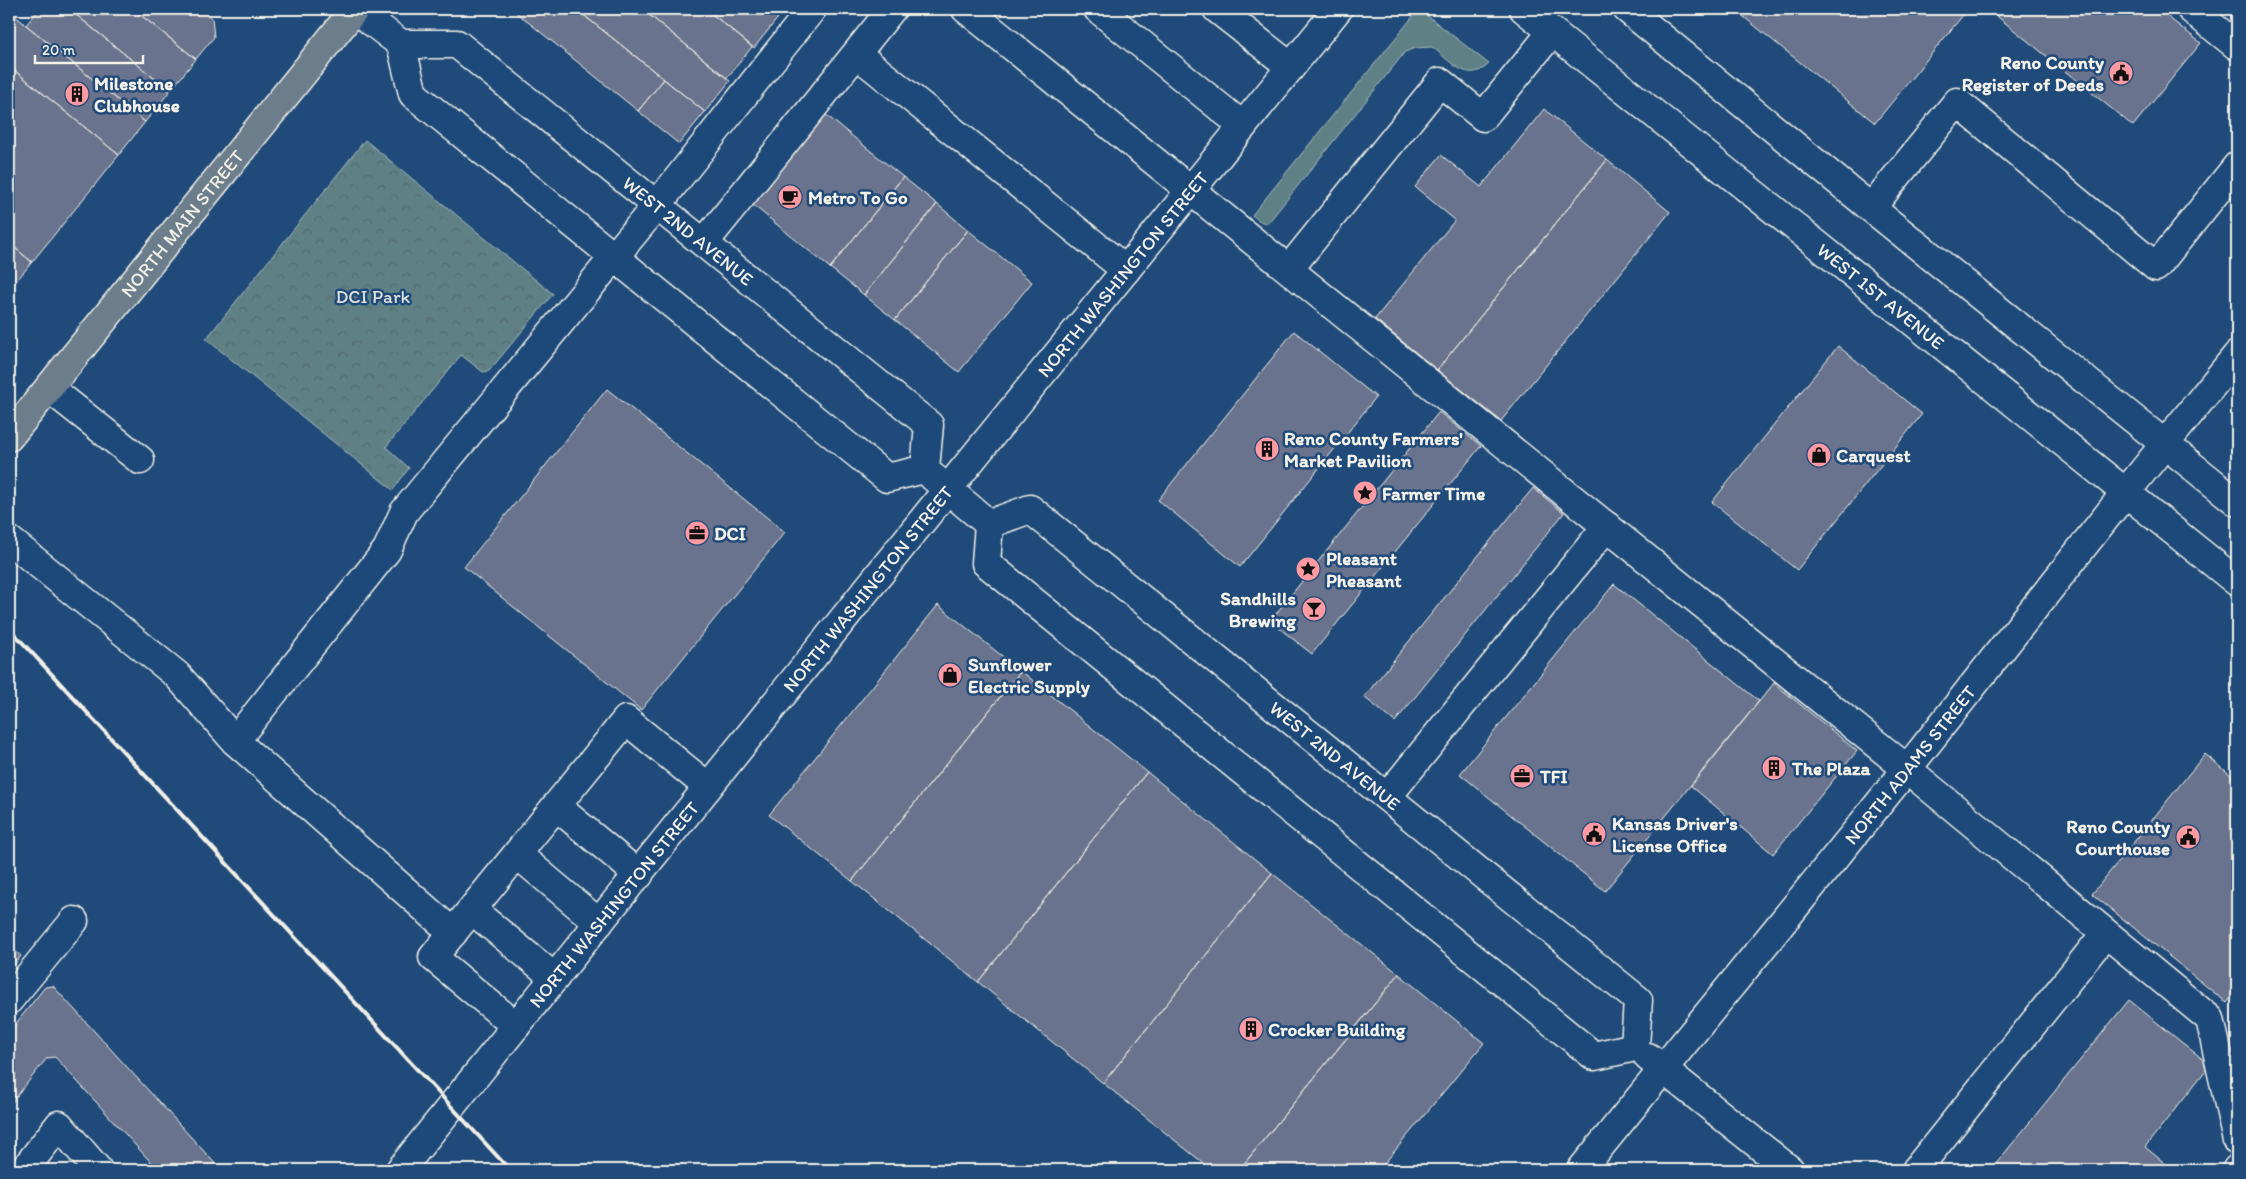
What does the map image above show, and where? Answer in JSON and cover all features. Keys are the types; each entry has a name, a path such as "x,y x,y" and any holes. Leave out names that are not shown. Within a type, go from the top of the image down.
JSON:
{"main road":[{"name":"NORTH MAIN STREET","path":"9,437 355,9"}],"street":[{"path":"355,9 401,44 413,94 887,478 925,470 989,524 986,563 1579,1044 1594,1056 1635,1047 1790,1170"},
{"path":"235,741 387,550 404,512 657,205 812,9"},
{"path":"704,243 892,9"},
{"path":"966,9 1907,768 2105,934 2210,1019 2237,1141"},
{"path":"1098,9 1243,126"},
{"path":"1217,9 1290,67"},
{"name":"NORTH WASHINGTON STREET","path":"400,1170 1336,9"},
{"name":"WEST 1ST AVENUE","path":"1524,9 2237,582"},
{"path":"1627,9 2237,502"},
{"path":"2191,9 2237,46"},
{"path":"1289,269 1440,82 1483,117 1552,32"},
{"name":"WEST 2ND AVENUE","path":"401,44 457,44 930,425 925,470"},
{"path":"868,63 1126,270"},
{"path":"1871,208 1957,102 2156,267 2237,166"},
{"name":"NORTH ADAMS STREET","path":"1580,1170 1907,768 2126,492 2237,356"},
{"path":"49,388 140,460"},
{"name":"WEST 2ND AVENUE","path":"989,524 1030,509 1638,1000 1635,1047"},
{"path":"1387,797 1607,526"},
{"path":"9,540 177,675 235,741 453,933"},
{"path":"516,1026 434,957 453,933 626,720 708,787"},
{"path":"556,806 639,875"},
{"path":"517,854 600,923"},
{"path":"472,910 555,978"},
{"path":"9,1000 74,921"},
{"path":"1916,1170 2105,934"},
{"path":"24,1170 59,1125 98,1170"}],"green space":[{"path":"1419,9 1489,64 1481,70 1466,72 1459,69 1432,47 1415,48 1405,52 1268,223 1261,222 1252,215"},
{"name":"DCI Park","path":"365,140 553,294 489,371 483,372 461,355 386,447 409,468 393,490 206,339"}],"building":[{"path":"39,9 69,9 170,91 145,122 26,25"},
{"path":"69,9 133,9 196,59 170,91"},
{"path":"133,9 201,9 212,18 214,37 196,59"},
{"path":"512,9 576,9 664,79 638,111"},
{"path":"576,9 642,9 730,81 705,112"},
{"path":"642,9 706,9 752,47 727,78"},
{"path":"706,9 785,9 754,48"},
{"path":"1734,9 1968,9 1875,123"},
{"path":"1988,9 2163,9 2170,14 2168,17 2201,43 2133,126"},
{"name":"Milestone Clubhouse","path":"9,11 145,122 119,155 9,66"},
{"path":"9,66 119,155 32,262 9,243"},
{"path":"664,79 705,112 679,144 638,111"},
{"path":"1544,109 1607,160 1437,370 1375,319 1455,220 1415,187 1441,155 1481,187"},
{"path":"826,115 903,177 830,268 753,205"},
{"path":"1607,160 1670,212 1501,421 1437,370"},
{"path":"903,177 937,204 864,295 830,268"},
{"path":"937,204 968,230 895,320 864,295"},
{"path":"968,230 1032,282 959,372 895,320"},
{"path":"9,243 32,262 9,290"},
{"name":"Reno County Farmers' Market Pavilion","path":"1294,331 1376,397 1240,567 1158,500"},
{"path":"1838,346 1922,414 1797,570 1712,502"},
{"path":"607,389 785,532 641,710 464,567"},
{"path":"1439,412 1481,446 1312,654 1270,621"},
{"path":"1533,488 1564,513 1395,722 1364,697"},
{"path":"1614,584 1759,701 1605,891 1460,774"},
{"path":"938,605 1021,671 852,881 769,815"},
{"path":"1021,671 1147,772 978,982 852,881"},
{"name":"The Plaza","path":"1774,683 1857,751 1773,854 1691,786"},
{"name":"Reno County Courthouse","path":"2205,754 2237,780 2237,990 2227,1003 2092,894"},
{"path":"1147,772 1272,873 1103,1083 978,982"},
{"name":"Crocker Building","path":"1272,873 1399,974 1239,1170 1212,1170 1103,1083"},
{"path":"9,946 21,956 9,971"},
{"path":"1399,974 1484,1043 1379,1170 1239,1170"},
{"path":"53,986 221,1170 158,1170 55,1057 47,1058 9,1106 9,1032 45,987"},
{"path":"2129,1000 2210,1065 2145,1147 2173,1170 1991,1170"}],"railway":[{"path":"9,628 510,1170"}],"place":[{"name":"Reno County Register of Deeds","path":"2121,73"},
{"name":"Milestone Clubhouse","path":"77,94"},
{"name":"Metro To Go","path":"790,197"},
{"name":"Reno County Farmers' Market Pavilion","path":"1267,449"},
{"name":"Carquest","path":"1819,455"},
{"name":"Farmer Time","path":"1365,493"},
{"name":"DCI","path":"697,533"},
{"name":"Pleasant Pheasant","path":"1308,569"},
{"name":"Sandhills Brewing","path":"1314,609"},
{"name":"Sunflower Electric Supply","path":"950,675"},
{"name":"The Plaza","path":"1774,768"},
{"name":"TFI","path":"1522,776"},
{"name":"Kansas Driver's License Office","path":"1594,834"},
{"name":"Reno County Courthouse","path":"2188,837"},
{"name":"Crocker Building","path":"1251,1029"}]}
